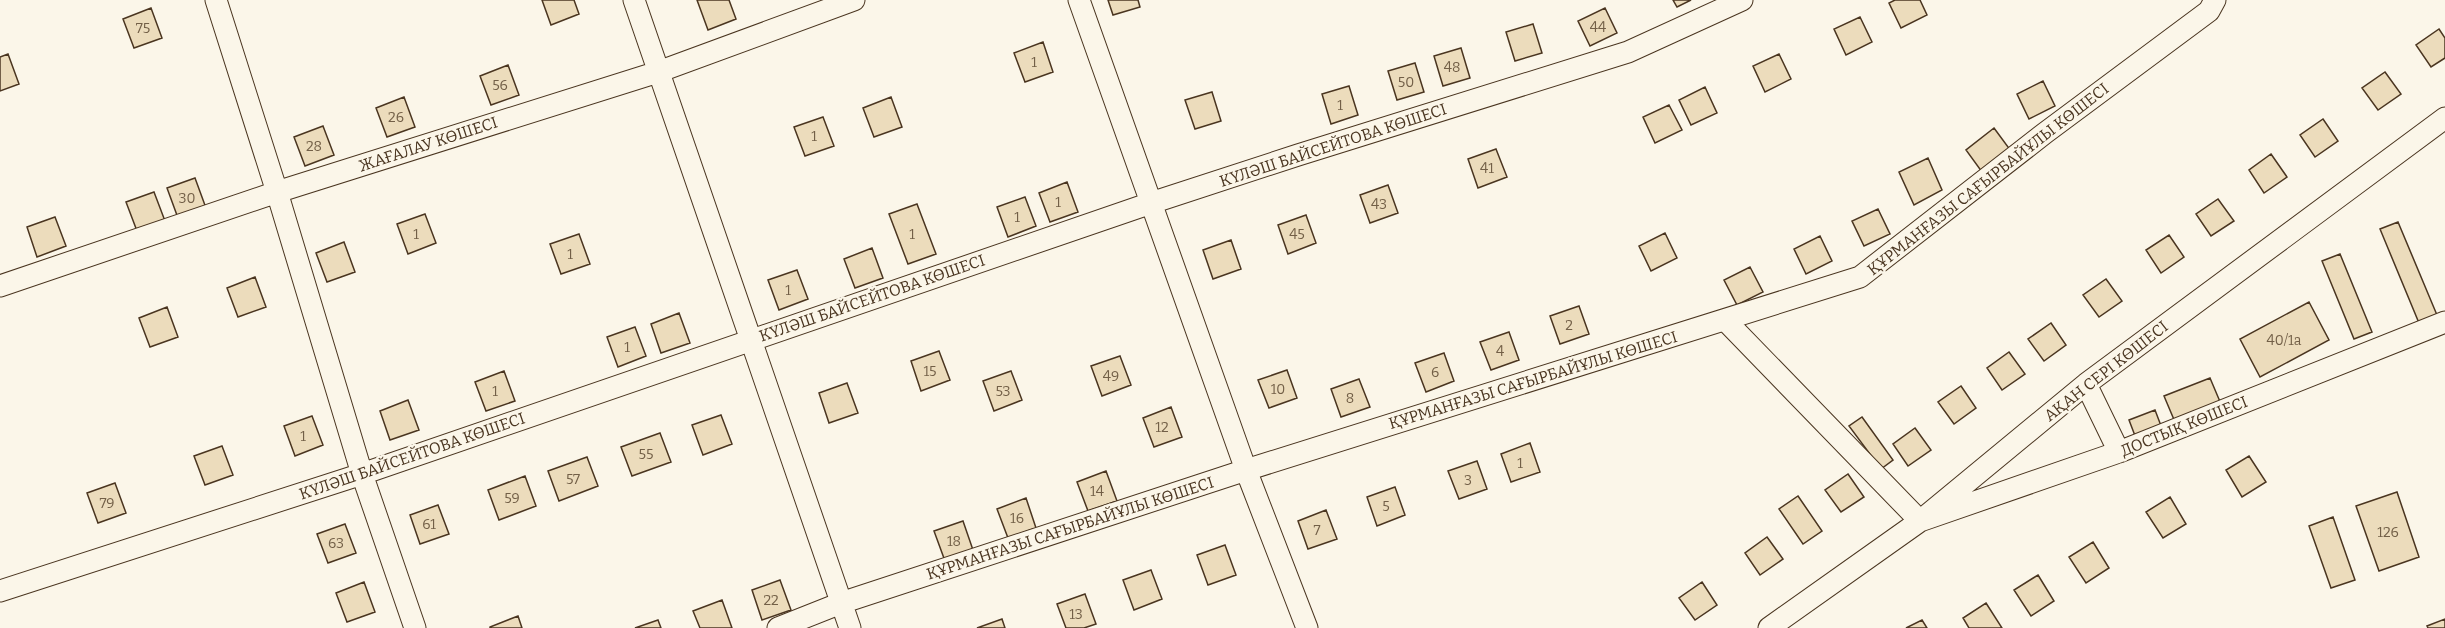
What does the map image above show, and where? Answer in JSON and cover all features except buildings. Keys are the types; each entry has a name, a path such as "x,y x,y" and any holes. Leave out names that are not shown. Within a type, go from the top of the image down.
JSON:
{"street":[{"path":"216,0 362,474 415,628"},
{"path":"634,0 749,340 850,628"},
{"name":"ЖАҒАЛАУ КӨШЕСІ","path":"0,286 277,192 658,72 854,0"},
{"path":"1079,0 1246,470 1307,628"},
{"name":"КҮЛӘШ БАЙСЕЙТОВА КӨШЕСІ","path":"0,591 362,474 1151,203 1628,52 1742,0"},
{"name":"ҚҰРМАНҒАЗЫ САҒЫРБАЙҰЛЫ КӨШЕСІ","path":"778,628 841,603 1246,470 1860,277 2044,134 2209,11 2215,0"},
{"name":"АҚАН СЕРІ КӨШЕСІ","path":"1769,628 1920,521 2086,384 2445,118"},
{"path":"1725,320 1920,521"},
{"name":"ДОСТЫҚ КӨШЕСІ","path":"1920,521 2119,452 2445,322"},
{"path":"2086,384 2119,452"}]}
